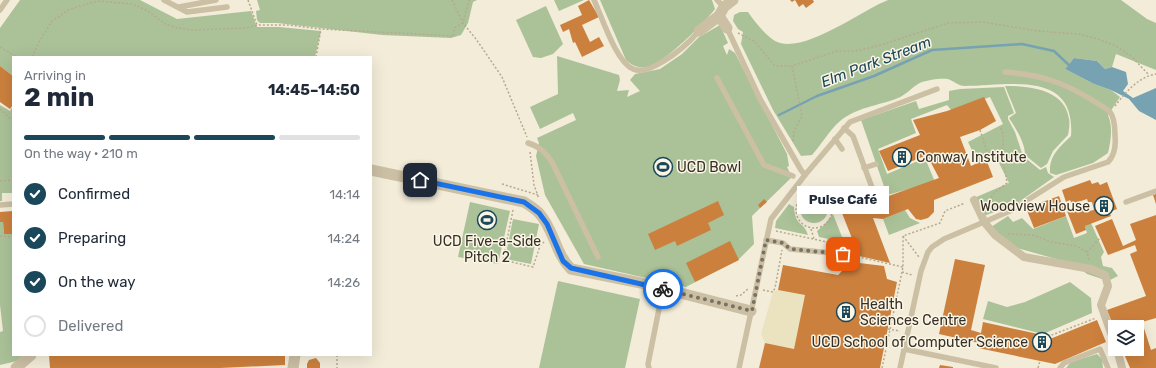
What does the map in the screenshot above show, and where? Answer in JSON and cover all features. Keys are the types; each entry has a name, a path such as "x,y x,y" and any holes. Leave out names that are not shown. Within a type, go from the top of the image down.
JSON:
{"street":[{"path":"699,31 720,8 733,0"},
{"path":"720,8 727,28"},
{"path":"372,170 524,202 539,213 547,224 563,261 571,268 752,311"},
{"path":"974,200 985,222 995,235 1024,257 1100,272 1105,275 1108,282 1101,305 1108,327"},
{"path":"17,368 30,356"},
{"path":"293,368 295,356"},
{"path":"1119,356 1122,368"}],"lane":[{"path":"0,10 7,0"},
{"path":"164,0 187,12 227,7"},
{"path":"179,7 216,0"},
{"path":"594,0 620,57 626,65 633,70 643,70 654,67 677,53 690,42 699,31"},
{"path":"727,28 760,99 791,153 806,175"},
{"path":"900,368 919,277 924,260 932,247 944,239 1010,211 1064,177 1108,162 1112,157 1116,141 1115,128 1110,112 1083,95 1049,78 1029,74 1005,72"},
{"path":"717,78 764,165 793,176"},
{"path":"739,368 771,219 850,122 861,116 937,89"},
{"path":"844,128 852,136 876,201"},
{"path":"835,139 842,149"},
{"path":"528,143 537,146 552,162 598,257"},
{"path":"864,168 876,164"},
{"path":"1126,202 1156,191"},
{"path":"0,205 12,204"},
{"path":"766,240 783,243 790,249 843,254"},
{"path":"649,368 648,364 664,289"},
{"path":"904,349 996,368"},
{"path":"1060,368 1064,363 1100,349 1108,368"}],"path":[{"path":"248,0 257,25"},
{"path":"452,0 463,23 476,38 502,77 525,130 533,175"},
{"path":"32,56 42,35 52,21 70,10 98,1 132,4 148,11 165,24 177,28 218,30 245,28 257,25 288,25 322,29 454,36 454,28 463,23 470,0"},
{"path":"727,28 755,42 775,66 792,66 837,51 856,51 881,45 948,23 982,22 1038,31 1079,34 1101,40 1116,46 1131,56 1148,75"},
{"path":"316,56 322,29"},
{"path":"0,47 15,56"},
{"path":"791,153 794,131 802,116 792,66"},
{"path":"1110,112 1129,90 1148,75 1156,74"},
{"path":"0,109 12,120"},
{"path":"979,209 988,204 994,193 1007,183 1005,170 1000,157 1003,148 1004,134 1000,126"},
{"path":"980,130 987,152 1000,157"},
{"path":"0,181 12,180"},
{"path":"502,184 538,195"},
{"path":"810,228 823,227 831,218 833,211 829,199 819,192 807,193 798,201 796,207 797,218 805,226 810,228 814,239"},
{"path":"903,236 940,223 945,211 974,200"},
{"path":"511,210 513,210 503,260 533,267 540,246 545,240 552,238"},
{"path":"774,230 827,242 843,254 903,268"},
{"path":"761,290 773,292 775,288 783,243 787,233"},
{"path":"1004,233 1033,235 1052,242 1076,246 1086,252 1092,266 1100,272"},
{"path":"0,236 12,237"},
{"path":"903,236 916,254 924,260"},
{"path":"882,368 903,268 903,236"},
{"path":"1086,252 1100,238"},
{"path":"902,272 919,277"},
{"path":"1044,338 1094,320 1103,315"},
{"path":"889,329 902,332"},
{"path":"337,356 337,368"},
{"path":"1038,368 1040,361"}],"green space":[{"path":"20,0 140,0 177,19 251,11 257,27 279,27 321,31 315,56 12,56 12,75 0,66 0,28"},
{"path":"257,0 477,0 473,2 468,23 461,35 451,38 382,35 277,23 260,23 257,20 256,11 260,10"},
{"path":"554,0 584,0 559,11"},
{"path":"600,0 712,0 715,9 693,33 662,59 653,65 638,67 626,60"},
{"path":"888,0 1121,0 1147,19 1156,23 1156,70 1116,54 1112,67 1105,69 1097,61 1074,58 1065,69 1094,84 1111,90 1120,97 1108,115 1111,124 1111,134 1108,153 1093,163 1056,175 1050,173 1051,161 1056,152 1071,136 1070,115 1062,100 1051,91 1036,86 1018,84 965,86 948,79 924,81 901,97 860,110 846,117 839,122 812,155 801,156 773,110 741,44 743,32 738,29 733,21 734,15 740,12 748,12 760,28 771,38 775,41 787,44 816,37"},
{"path":"546,6 563,44 553,54 541,58 533,57 516,20"},
{"name":"UCD Bowl","path":"720,25 728,43 723,46 727,55 729,49 735,53 787,154 789,166 787,167 792,177 752,216 754,244 739,259 686,287 584,264 545,195 536,156 539,143 537,138 576,120 573,113 540,129 530,107 558,94 557,56 619,75 620,80 617,91 629,90 627,97 640,91 630,80 635,74 660,69 682,54 699,37"},
{"path":"1005,86 1025,87 1044,91 1061,101 1066,109 1069,121 1068,135 1053,151 1047,164 1041,168 1025,155 1022,140 1009,118 1016,113"},
{"path":"1004,87 1014,113 1008,116 1008,119 1015,132 1023,156 1040,170 1046,167 1048,173 1054,177 1016,204 981,217 974,198 1009,183 998,161 991,159 978,163 968,142 1003,124 990,97 952,111 947,105 911,119 916,133 878,149 887,174 925,158 935,182 887,195 861,120 916,101 919,109 949,100 949,91"},
{"path":"0,105 10,111 12,108 12,193 2,193 2,201 0,201"},
{"path":"814,195 824,199 828,209 824,219 814,223 804,219 800,209 804,199"},
{"path":"470,202 510,211 498,264 458,257"},
{"path":"789,204 794,207 796,218 808,235 775,228 776,221"},
{"path":"905,210 910,218 920,223 889,235 883,219"},
{"path":"833,214 844,242 819,237 817,231"},
{"path":"1008,216 1013,222 1022,218 1033,229 1066,216 1074,238 1087,233 1085,226 1091,223 1104,252 1101,257 1103,266 1112,268 1118,276 1108,281 1087,274 1074,264 1017,248 1003,239 991,227"},
{"path":"513,219 539,224 531,264 505,259"},
{"path":"0,222 3,222 4,234 12,234 12,356 22,356 17,361 0,365 0,332 3,331 0,305"},
{"path":"558,281 640,299 625,368 539,368"},
{"path":"1070,282 1091,298 1092,313 1043,334 983,319 988,301 1007,307 1025,302"},
{"path":"1097,354 1102,359 1103,368 1066,368 1071,362"}],"shaded area":[{"path":"778,290 805,295 794,349 765,343 761,334 773,292"}],"water":[{"path":"1074,58 1097,61 1105,69 1112,67 1126,72 1128,84 1123,91 1133,98 1156,88 1156,120 1139,111 1129,99 1094,84 1065,69"}],"building":[{"path":"589,0 599,17 582,25 590,42 599,37 604,46 582,57 575,42 573,43 569,29 563,32 560,25 582,15 578,6"},
{"path":"795,0 813,0 814,2 806,8 803,4 799,7"},
{"path":"0,66 12,75 12,106 10,109 0,102"},
{"name":"Conway Institute","path":"984,97 996,121 980,130 960,137 971,166 986,159 993,177 934,200 934,212 928,218 921,220 916,219 908,209 883,219 873,218 890,263 859,256 836,198 863,188 869,203 939,178 927,155 888,171 879,151 920,135 913,120 947,111"},
{"name":"Woodview House","path":"1090,180 1092,184 1098,182 1100,185 1107,182 1117,209 1109,212 1111,216 1085,226 1086,230 1076,234 1067,211 1086,204 1089,211 1094,210 1092,202 1088,202 1087,199 1072,204 1070,200 1066,202 1062,190"},
{"path":"1156,194 1156,204 1153,195"},
{"path":"1059,196 1066,216 1034,228 1026,208"},
{"path":"764,199 767,202 760,208 758,205"},
{"path":"718,201 724,215 708,223 711,230 677,246 675,241 655,250 648,234"},
{"path":"12,211 12,234 4,234 3,222 0,222 0,212"},
{"path":"1156,215 1156,318 1144,321 1144,320 1111,320 1107,310 1146,296 1130,254 1137,251 1135,245 1108,255 1095,226 1112,219 1123,246 1136,240 1130,224"},
{"path":"730,241 739,260 695,282 686,263"},
{"path":"955,259 985,265 971,330 981,333 983,322 1038,334 1036,339 1045,341 1097,320 1106,342 1055,364 978,348 979,343 939,334"},
{"name":"Health Sciences Centre","path":"851,262 884,266 887,279 897,282 880,368 759,368 765,343 794,349 805,295 778,290 783,265 838,275"},
{"path":"1144,328 1151,350 1156,348 1156,368 1130,368 1125,356 1144,356"},
{"path":"49,356 285,356 285,365 220,368 50,368"},
{"path":"316,358 320,363 320,368 307,368 309,360"},
{"path":"940,365 953,367 953,368 939,368"}],"waterway":[{"name":"Elm Park Stream","path":"779,115 817,96 874,76 932,50 1022,44 1054,51 1071,67"}],"way so far":[{"path":"663,289 752,311 766,240 783,243 790,249 843,254"}],"place":[{"name":"Conway Institute","path":"902,157"},
{"name":"UCD Bowl","path":"663,167"},
{"name":"Woodview House","path":"1104,206"},
{"name":"UCD Five-a-Side Pitch 2","path":"487,220"},
{"name":"Pulse Café","path":"843,254"},
{"name":"Health Sciences Centre","path":"846,312"},
{"name":"UCD School of Computer Science","path":"1042,342"}],"route":[{"path":"420,180 524,202 539,213 547,224 563,261 571,268 663,289"}]}
